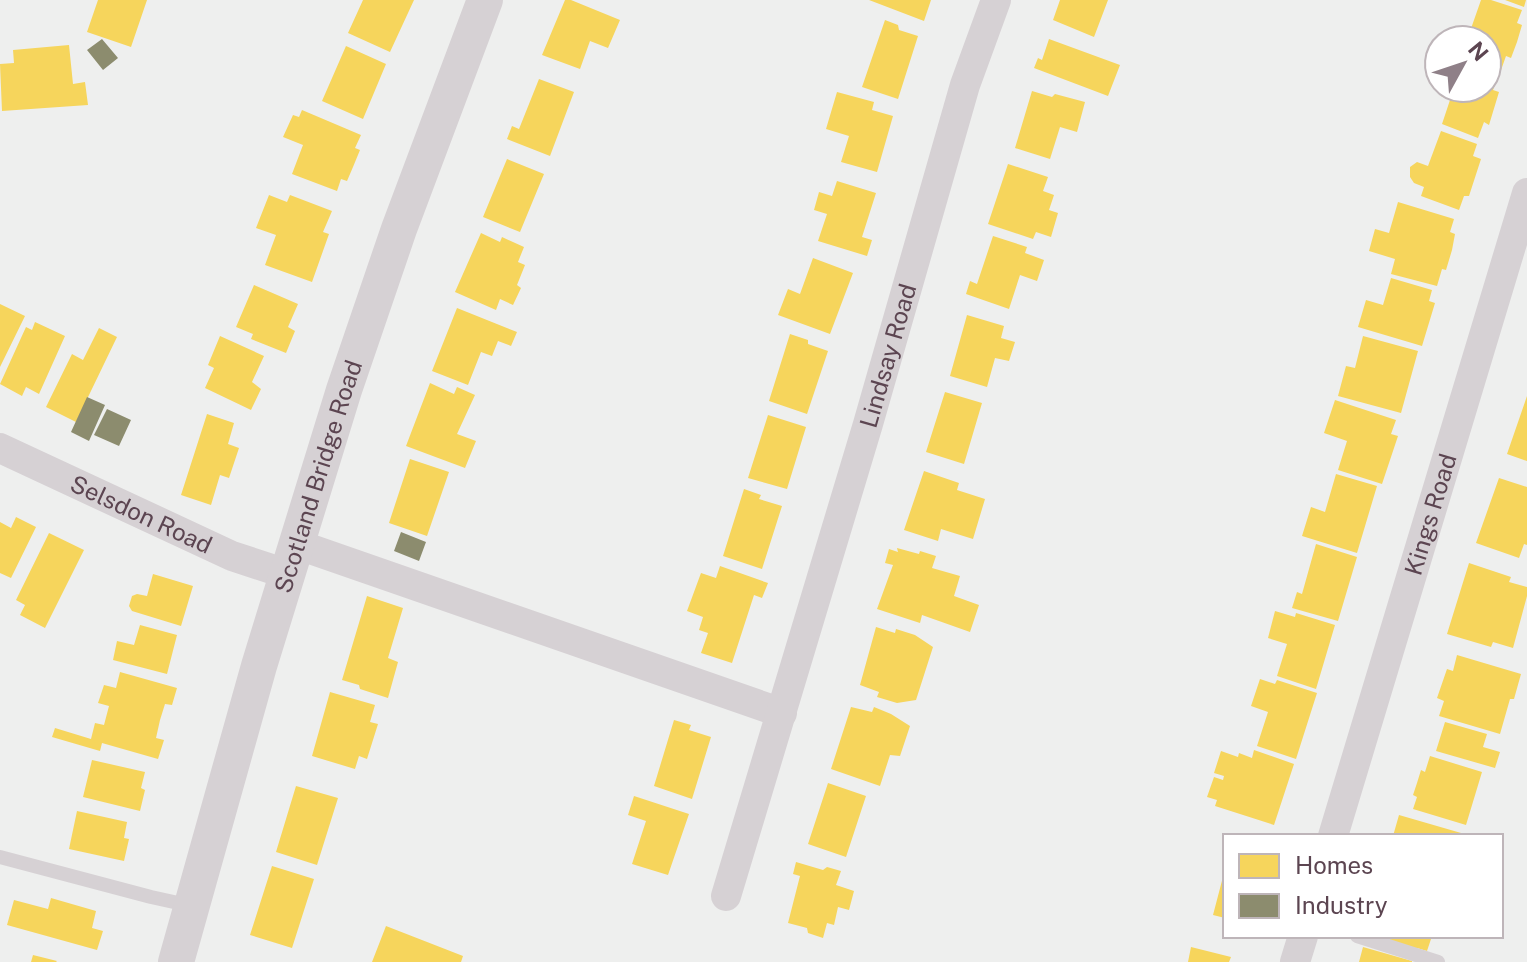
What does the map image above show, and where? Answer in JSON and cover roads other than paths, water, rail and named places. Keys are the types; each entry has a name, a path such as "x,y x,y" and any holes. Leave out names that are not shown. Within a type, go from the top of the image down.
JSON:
{"street":[{"name":"Scotland Bridge Road","path":"176,962 259,666 344,390 399,229 485,0"},
{"name":"Lindsay Road","path":"726,896 868,424 965,85 996,0"},
{"name":"Kings Road","path":"1334,834 1527,193"},
{"name":"Selsdon Road","path":"0,448 232,556 291,559"},
{"path":"291,559 782,713"},
{"path":"1295,962 1302,938"}],"lane":[{"path":"0,857 193,906"},
{"path":"1363,938 1438,962"}]}
